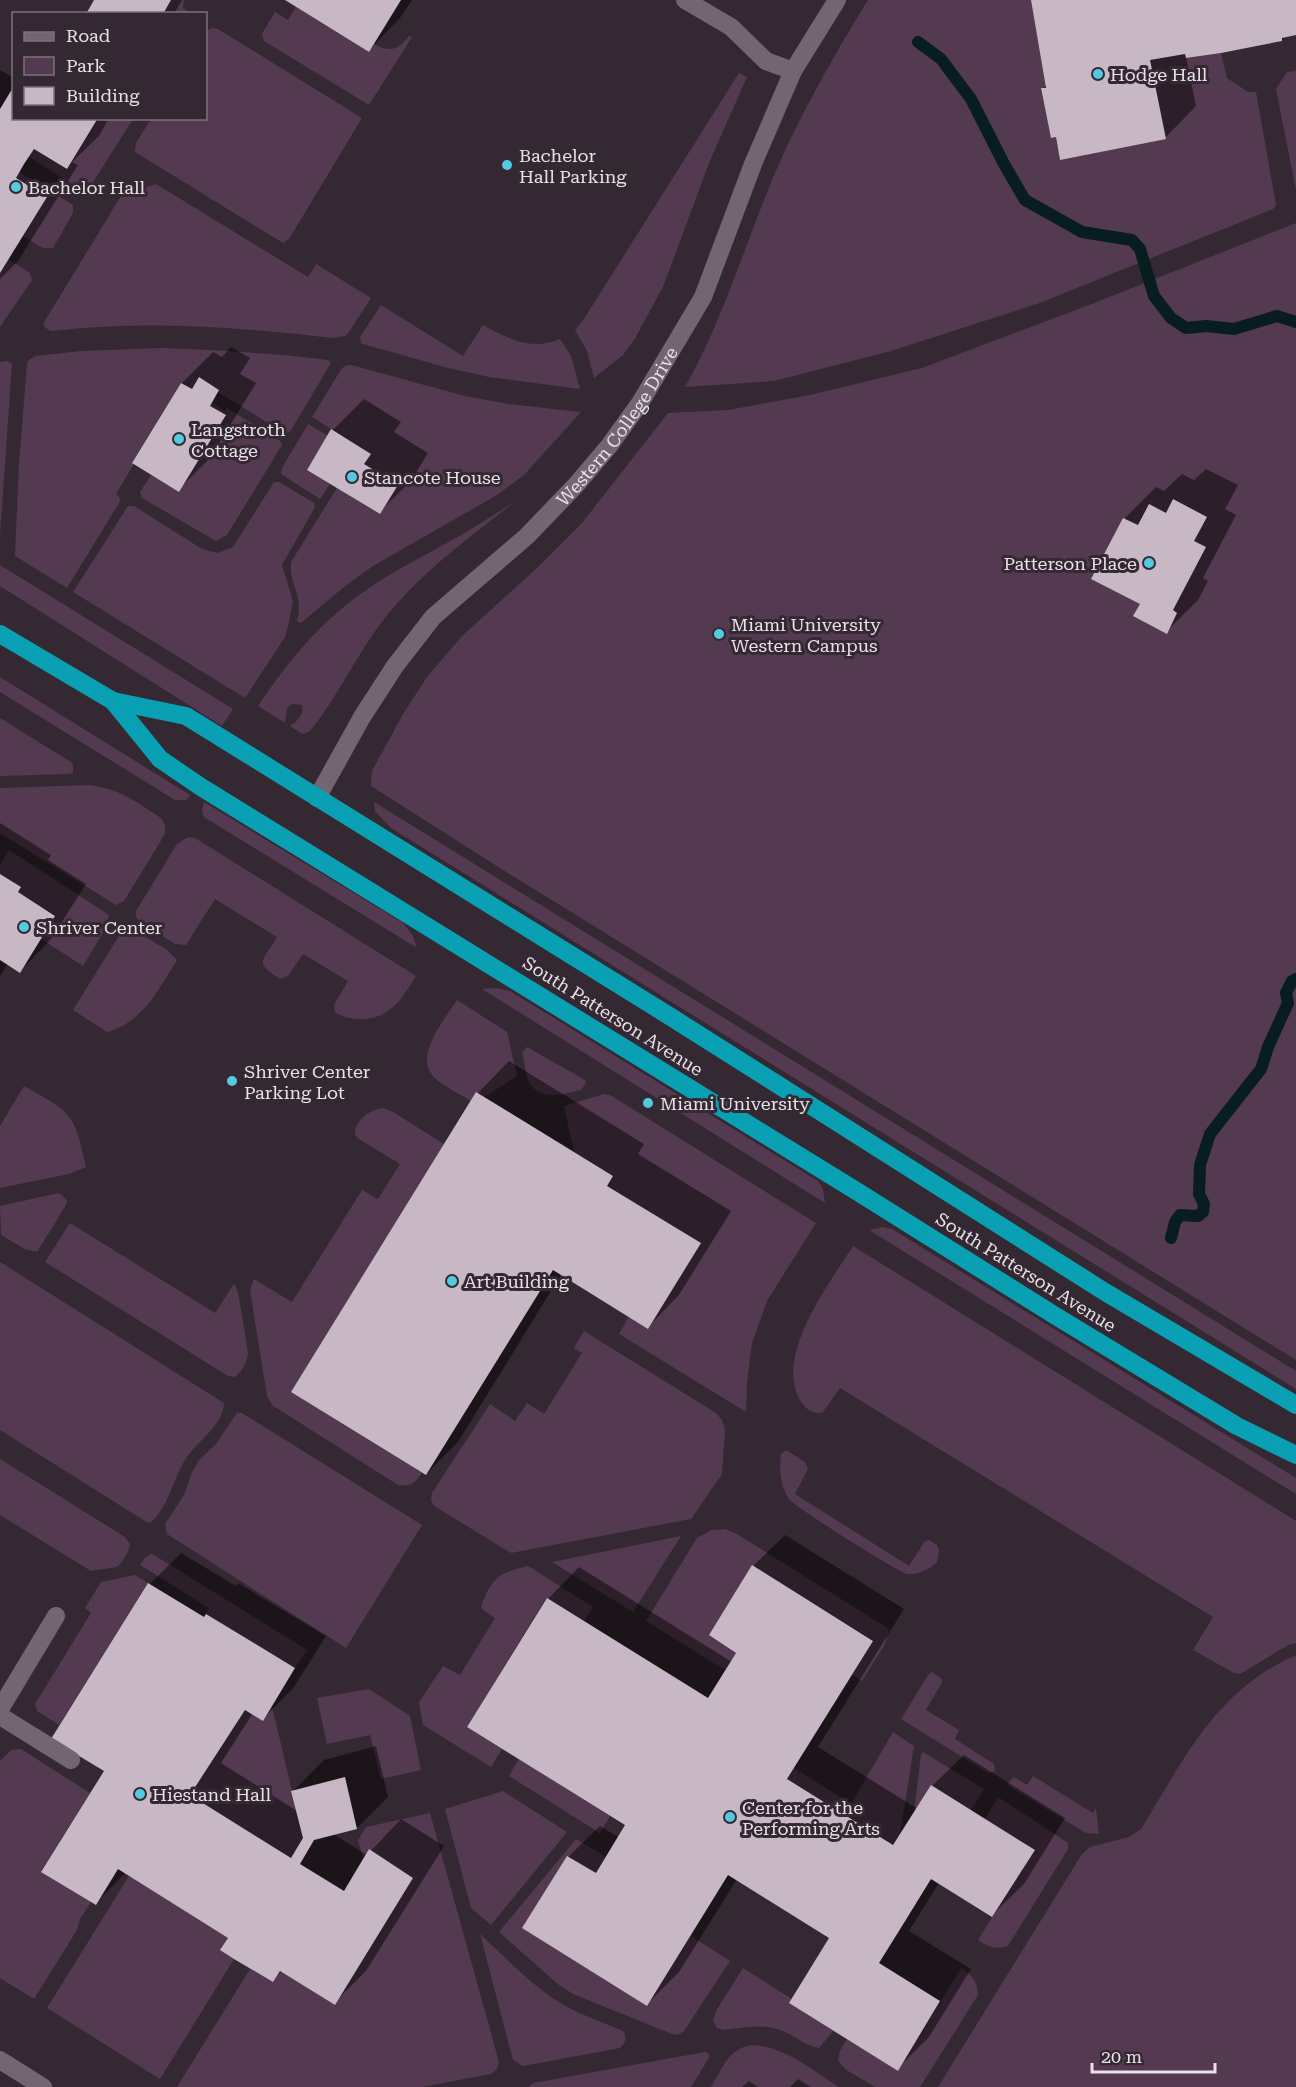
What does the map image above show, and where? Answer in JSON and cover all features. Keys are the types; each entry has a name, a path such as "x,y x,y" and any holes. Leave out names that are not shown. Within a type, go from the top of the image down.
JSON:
{"highway":[{"name":"South Patterson Avenue","path":"0,634 113,701 186,716 661,1011 1105,1292 1296,1405"},
{"name":"South Patterson Avenue","path":"113,701 160,759 201,787 858,1192 1053,1315 1237,1426 1296,1455"}],"street":[{"path":"685,0 731,27 766,60 793,71"},
{"name":"Western College Drive","path":"316,798 367,709 395,666 433,617 528,536 589,470 640,403 703,297 753,164 793,71 837,0"},
{"path":"0,1708 56,1616"},
{"path":"0,1716 71,1760"},
{"path":"0,2061 43,2087"}],"green space":[{"path":"171,0 184,0 183,8 189,12 164,12"},
{"path":"868,0 1031,0 1046,88 1041,89 1051,138 1056,137 1060,160 1150,60 1185,54 1187,58 1221,53 1227,78 1248,92 1256,92 1276,205 1273,209 1037,304 891,351 774,381 685,387 711,335 785,151 818,85"},
{"path":"296,7 369,52 374,44 385,49 393,49 409,36 412,37 369,105 264,41 262,34 275,12 288,20"},
{"path":"212,28 218,29 362,118 289,239 283,243 135,152 136,143 150,120 207,120 207,30"},
{"path":"1296,71 1296,190 1276,89 1287,72"},
{"path":"739,73 747,77 709,163 663,287 634,340 623,355 594,378 587,351 575,330"},
{"path":"97,120 132,120 90,187 86,189 77,187 29,157 34,149 67,169"},
{"path":"19,172 73,205 73,213 53,248 43,248 23,236 47,197 16,178"},
{"path":"156,184 308,277 316,264 371,298 349,332 345,336 332,338 192,326 122,326 51,331 44,327 46,319 121,196"},
{"path":"1296,223 1296,1360 371,786 372,771 403,714 427,677 462,636 536,569 582,523 668,413 728,410 810,395 922,368"},
{"path":"8,259 29,272 32,280 0,327 0,273"},
{"path":"381,305 463,356 483,325 511,339 530,344 560,339 571,356 580,389 489,377 363,344 360,337"},
{"path":"162,348 286,355 328,360 331,363 290,432 284,433 199,378 192,389 181,383 132,462 134,464 116,494 120,498 119,503 67,588 15,556 27,364 35,356 81,351"},
{"path":"7,361 12,364 0,535 0,362"},
{"path":"347,365 465,396 509,404 581,412 524,475 497,495 373,566 301,623 297,621 299,603 291,562 337,488 379,514 397,485 364,464 370,453 312,417 342,368"},
{"path":"212,402 225,411 227,408 280,441 282,445 227,535 216,541 142,498 140,492 151,475 179,491 226,416 210,406"},
{"path":"308,424 328,436 307,469 330,484 320,499 281,474 282,468"},
{"path":"274,482 279,482 314,503 315,507 282,565 293,601 285,637 245,698 73,592 128,506 134,506 202,549 217,553 233,547"},
{"path":"517,500 450,553 403,597 378,627 309,732 302,734 290,726 300,717 302,705 292,704 287,708 285,723 258,706 280,675 316,632 359,595"},
{"path":"0,565 233,709 222,726 0,586"},
{"path":"0,677 190,795 186,800 175,800 0,692"},
{"path":"0,718 71,762 73,772 70,774 0,776"},
{"path":"90,785 126,796 158,816 165,826 165,834 124,901 116,905 0,833 0,788"},
{"path":"204,802 403,923 412,934 417,948 204,817 202,811"},
{"path":"374,802 1296,1371 1296,1389 391,828 375,811"},
{"path":"188,837 195,838 416,976 389,1010 373,1018 352,1018 335,1012 334,1005 348,981 303,954 288,976 280,979 263,964 265,956 277,937 215,899 186,945 175,944 139,921 136,911 177,844"},
{"path":"9,850 109,915 107,926 83,966 41,939 55,915 18,892 20,887 0,874 0,865"},
{"path":"126,928 131,928 167,950 177,960 140,1013 119,1028 107,1032 73,1010"},
{"path":"496,988 510,991 818,1181 823,1189 825,1203 482,989"},
{"path":"457,1000 507,1032 517,1076 485,1097 476,1092 471,1101 440,1082 432,1075 428,1067 429,1047"},
{"path":"527,1047 585,1080 586,1083 581,1090 567,1093 553,1095 539,1092 529,1082 527,1075 522,1053"},
{"path":"24,1086 55,1104 70,1118 78,1135 86,1167 69,1174 0,1188 0,1126"},
{"path":"604,1094 610,1095 816,1223 767,1301 752,1343 746,1412 619,1334 629,1316 701,1243 607,1186 613,1176 574,1152 564,1106"},
{"path":"383,1108 444,1144 291,1392 422,1473 415,1482 409,1485 398,1485 272,1405 267,1396 250,1290 254,1279 292,1302 362,1190 378,1199 400,1164 355,1135 360,1120 373,1111"},
{"path":"59,1193 67,1200 66,1205 37,1252 25,1249 1,1235 0,1206"},
{"path":"70,1223 215,1313 234,1284 238,1292 248,1353 238,1375 228,1376 45,1262"},
{"path":"883,1227 892,1229 1296,1478 1296,1494 869,1230"},
{"path":"853,1246 1296,1521 1296,1643 1288,1645 1240,1674 1234,1673 1193,1650 1213,1617 840,1388 823,1412 814,1413 807,1409 795,1386 794,1367 798,1345 818,1301"},
{"path":"0,1262 224,1403 223,1411 215,1425 187,1457 167,1500 150,1523 0,1430"},
{"path":"584,1331 716,1413 725,1429 722,1474 691,1519 511,1553 434,1506 431,1500 432,1493 490,1404 515,1421 527,1403 544,1414 582,1353 574,1348"},
{"path":"237,1413 242,1413 422,1525 346,1648 167,1534 165,1524 184,1495 192,1472 199,1460 216,1444"},
{"path":"786,1450 805,1462 808,1469 795,1494 909,1566 925,1541 929,1540 937,1545 939,1550 937,1562 924,1571 907,1574 847,1539 796,1505 786,1494 781,1477 781,1454"},
{"path":"0,1459 125,1537 130,1544 119,1565 91,1571 0,1515"},
{"path":"725,1529 737,1534 889,1629 885,1644 862,1681 852,1675 873,1640 752,1566 709,1635 736,1653 725,1670 646,1621 697,1538 711,1530"},
{"path":"681,1536 633,1612 552,1562"},
{"path":"151,1554 307,1650 295,1668 206,1614 209,1608 140,1565"},
{"path":"528,1566 593,1607 584,1621 546,1598 467,1727 502,1749 491,1767 423,1725 419,1702 443,1666 460,1675 495,1618 481,1606 493,1582 503,1574"},
{"path":"135,1575 148,1583 59,1725 37,1711 35,1704 91,1613 85,1608 101,1582"},
{"path":"1296,1655 1296,2087 938,2087 1082,1854 1090,1847 1129,1837 1141,1829 1188,1752 1223,1707 1244,1687 1268,1670"},
{"path":"932,1672 941,1678 942,1682 926,1710 959,1730 955,1739 994,1764 995,1771 988,1773 901,1719"},
{"path":"369,1689 410,1716 421,1770 381,1779 370,1735 327,1744 317,1698"},
{"path":"272,1706 303,1838 291,1858 190,1795 245,1710"},
{"path":"893,1732 914,1746 900,1834 893,1845 787,1779 794,1768 851,1804"},
{"path":"21,1749 90,1793 41,1871 91,1902 80,1919 77,1930 34,1999 0,1978 0,1761 11,1750"},
{"path":"923,1752 984,1789 971,1810 914,1812"},
{"path":"519,1759 610,1816 600,1833 509,1776"},
{"path":"1033,1776 1093,1813 1096,1808 1099,1834 1086,1833 1009,1786 1008,1783 1014,1777 1027,1785"},
{"path":"503,1791 567,1832 491,1925 471,1908 445,1809"},
{"path":"998,1797 1068,1843 1068,1849 1008,1946 996,1948 978,1940 1034,1850 985,1819"},
{"path":"430,1813 499,2062 497,2069 491,2074 422,2087 177,2087 250,1969 273,1982 280,1971 335,2005 413,1878 369,1849 363,1858 358,1840 366,1827"},
{"path":"576,1839 606,1857 596,1873 647,2005 691,1936 730,1961 684,2031 678,2035 573,1994 559,1985 499,1932"},
{"path":"129,1876 228,1938 221,1950 234,1959 160,2079 47,2008"},
{"path":"480,1934 525,1976 554,1999 579,2013 623,2031 625,2042 622,2046 523,2066 513,2060"},
{"path":"743,1968 792,1999 789,2003 833,2031 819,2048 770,2027 724,2030 717,2028 713,2021 716,2011"},
{"path":"961,1968 974,1979 978,1995 920,2087 875,2087 845,2069 838,2060 847,2039 898,2071"},
{"path":"753,2045 787,2055 839,2087 711,2087 732,2054"},
{"path":"705,2052 709,2054 709,2058 691,2087 528,2087 533,2083"}],"building":[{"path":"94,0 171,0 164,12 87,12"},
{"path":"285,0 401,0 369,52"},
{"name":"Hodge Hall","path":"1031,0 1296,0 1296,35 1282,38 1282,41 1221,53 1186,58 1185,54 1150,60 1166,139 1060,160 1056,137 1051,138 1041,88 1046,88"},
{"name":"Bachelor Hall","path":"12,89 12,120 97,120 67,169 34,149 24,164 16,178 47,197 0,273 0,109"},
{"name":"Langstroth Cottage","path":"199,377 219,390 210,406 226,415 179,492 132,463 181,383 192,389"},
{"name":"Stancote House","path":"331,429 371,454 364,464 398,485 380,514 307,470"},
{"name":"Patterson Place","path":"1173,499 1207,517 1194,541 1206,547 1173,610 1177,613 1167,634 1133,616 1140,604 1091,579 1123,518 1138,525 1149,504 1166,513"},
{"name":"Shriver Center","path":"0,874 21,887 18,892 55,916 20,973 0,960"},
{"name":"Art Building","path":"476,1092 613,1176 607,1186 701,1243 648,1329 553,1270 426,1475 291,1392"},
{"name":"Center for the Performing Arts","path":"752,1565 873,1641 787,1779 893,1845 931,1785 1035,1850 992,1917 931,1879 879,1963 940,2001 898,2071 789,2003 829,1938 728,1875 647,2006 522,1928 567,1856 596,1873 625,1825 467,1727 547,1598 708,1698 736,1653 709,1635"},
{"name":"Hiestand Hall","path":"148,1583 204,1617 206,1614 295,1668 263,1721 245,1710 190,1795 291,1858 303,1838 291,1791 345,1777 357,1829 314,1840 300,1864 344,1891 369,1849 413,1878 335,2005 280,1971 273,1982 234,1959 220,1950 228,1938 118,1869 96,1905 41,1872 104,1771 51,1739"}],"waterway":[{"path":"918,42 941,59 971,99 1025,200 1082,232 1132,240 1140,249 1154,296 1171,318 1186,328 1206,326 1234,329 1277,316 1296,322"},
{"path":"1171,1238 1175,1222 1180,1215 1198,1216 1203,1212 1204,1204 1199,1194 1200,1165 1210,1134 1261,1069 1268,1047 1288,1003 1286,993 1292,981 1296,979"}],"place":[{"name":"Hodge Hall","path":"1098,74"},
{"name":"Bachelor Hall Parking","path":"507,165"},
{"name":"Bachelor Hall","path":"16,187"},
{"name":"Langstroth Cottage","path":"179,439"},
{"name":"Stancote House","path":"352,477"},
{"name":"Patterson Place","path":"1149,563"},
{"name":"Miami University Western Campus","path":"719,634"},
{"name":"Shriver Center","path":"24,927"},
{"name":"Shriver Center Parking Lot","path":"232,1081"},
{"name":"Miami University","path":"648,1103"},
{"name":"Art Building","path":"452,1281"},
{"name":"Hiestand Hall","path":"140,1794"},
{"name":"Center for the Performing Arts","path":"730,1817"}]}
